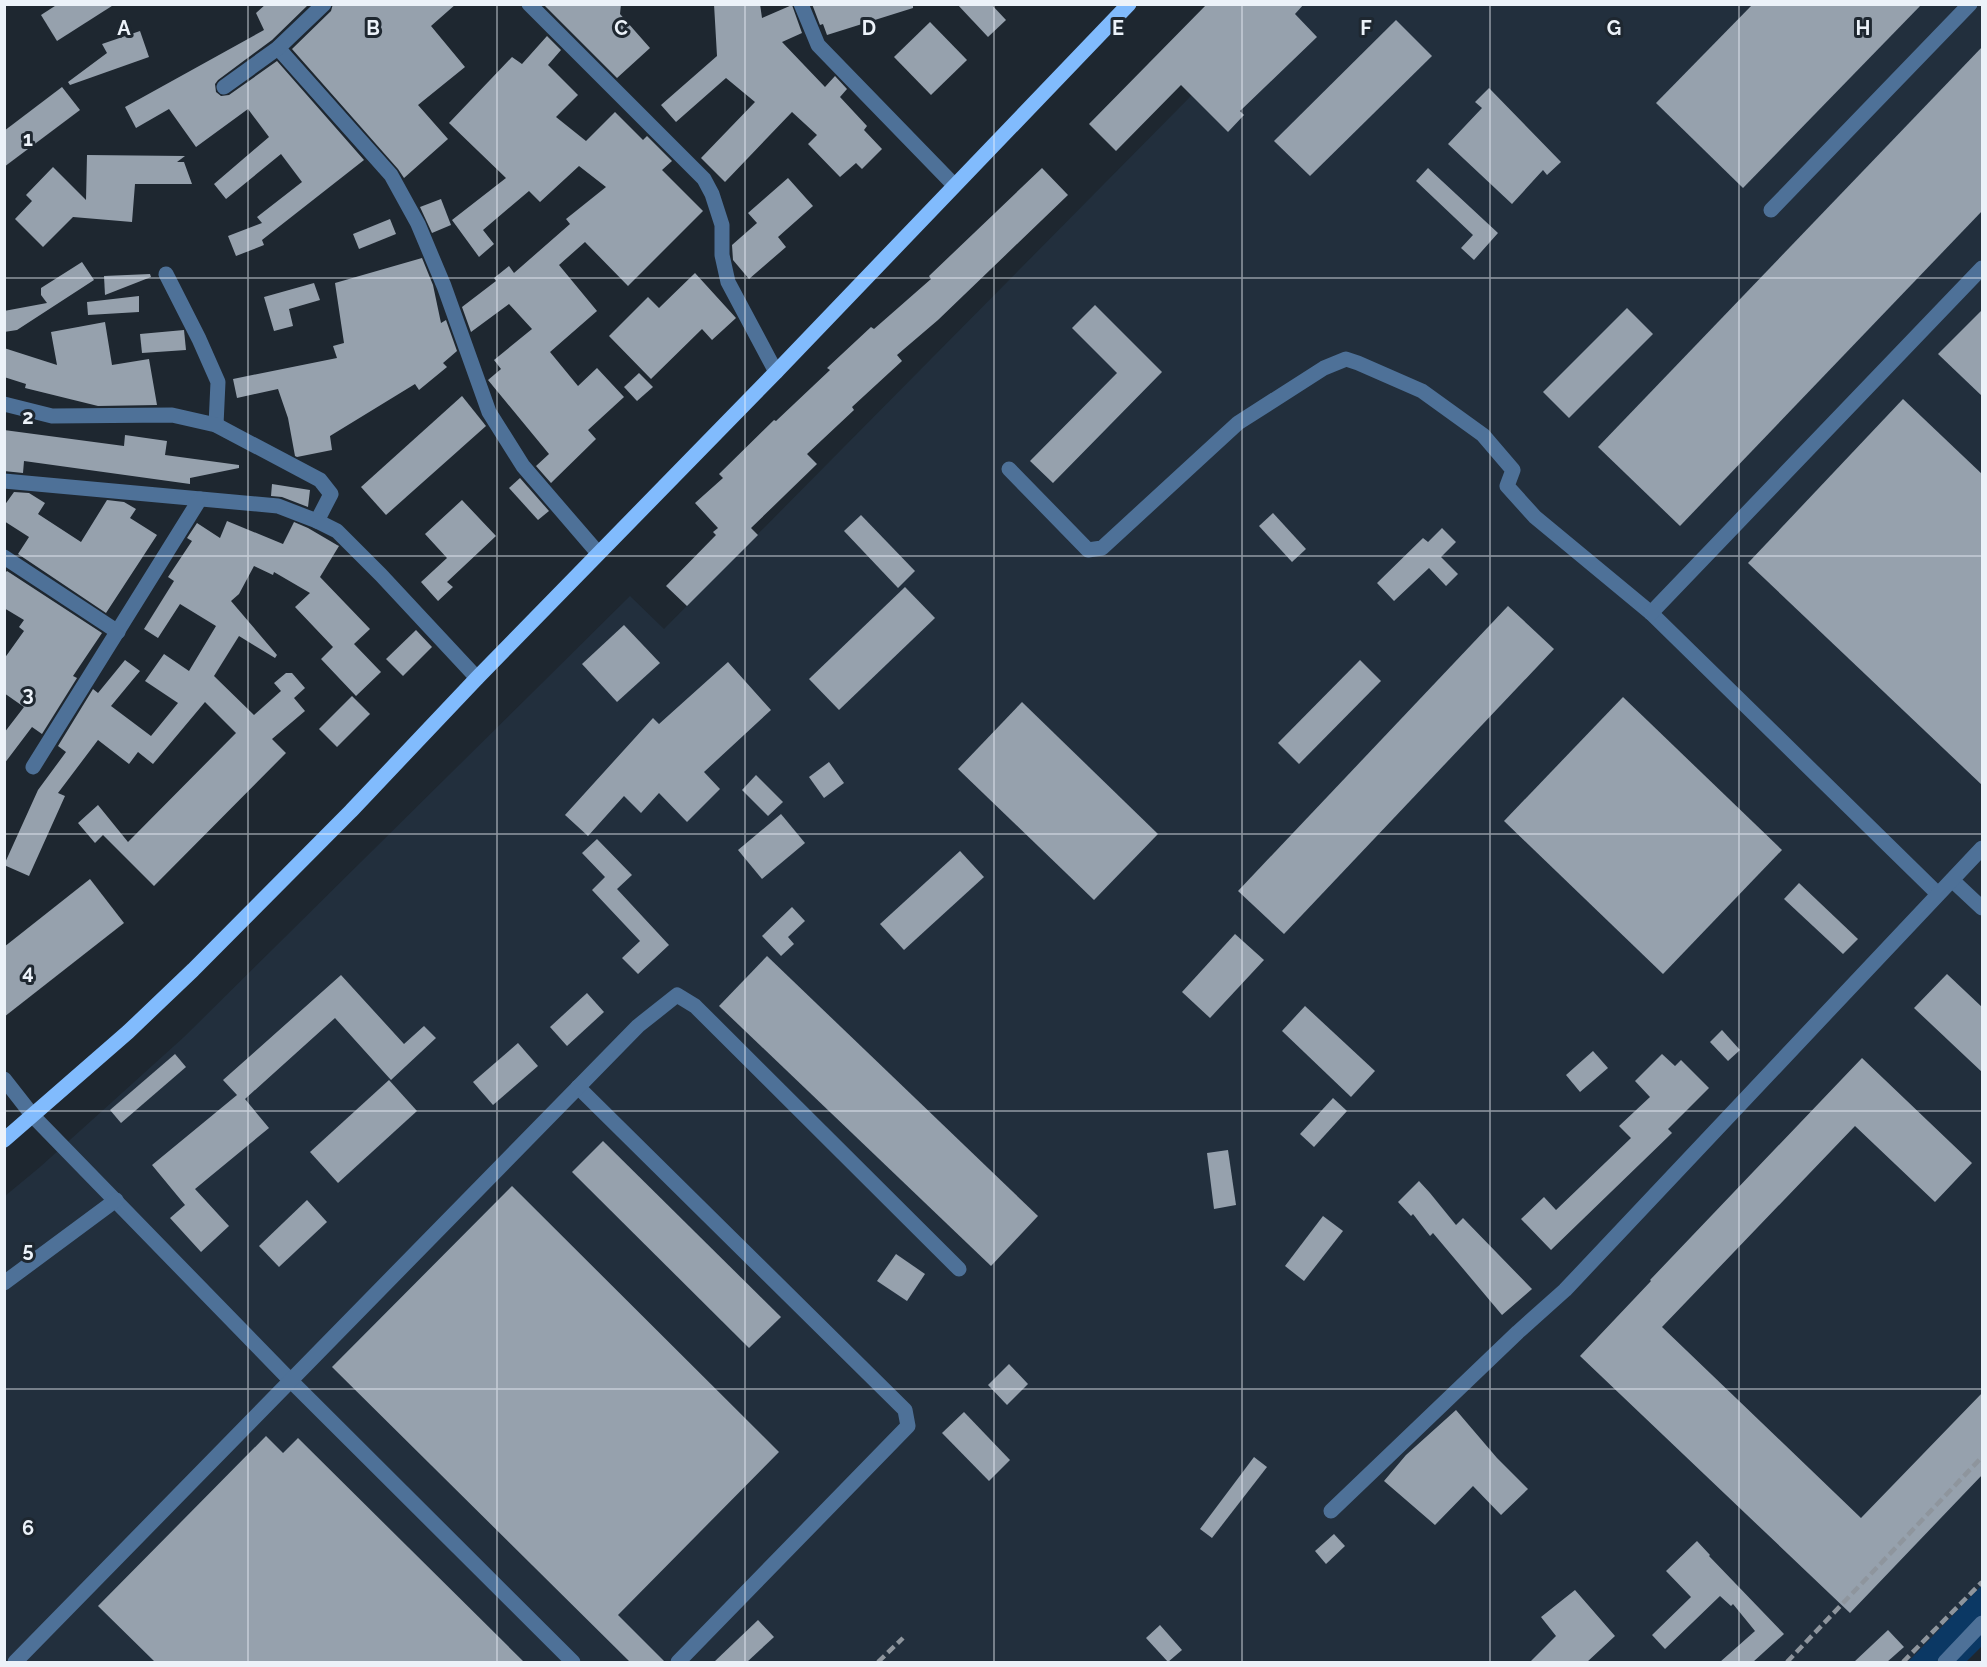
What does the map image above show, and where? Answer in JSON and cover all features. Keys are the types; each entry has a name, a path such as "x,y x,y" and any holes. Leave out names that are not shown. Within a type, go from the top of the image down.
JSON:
{"main road":[{"path":"4,1140 128,1032 351,811 1130,4"}],"street":[{"path":"224,87 278,48 324,4"},
{"path":"529,4 704,179 712,194 722,225 722,255 728,282 776,372"},
{"path":"801,4 818,45 954,185"},
{"path":"1771,210 1970,4"},
{"path":"278,48 391,175 418,224 444,286 489,412 523,466 598,553"},
{"path":"1651,613 1983,268"},
{"path":"166,274 218,382 216,425"},
{"path":"1009,469 1088,550 1102,548 1238,423 1324,368 1346,359 1422,391 1483,435 1513,470 1507,486 1535,517 1651,613 1938,894"},
{"path":"4,404 52,416 172,415 216,425 320,480 331,494 317,521"},
{"path":"4,481 278,506 317,521 337,531 477,678"},
{"path":"33,767 200,499"},
{"path":"4,557 118,632"},
{"path":"1331,1512 1518,1332 1565,1290 1983,848"},
{"path":"1952,880 1983,908"},
{"path":"15,1662 638,1026 677,994 695,1006 959,1269"},
{"path":"4,1079 33,1116 291,1381 573,1662"},
{"path":"578,1087 905,1410 908,1426 678,1662"},
{"path":"4,1283 116,1200"},
{"path":"1945,1662 1983,1623"}],"shaded area":[{"path":"1281,5 1982,5 1982,1594 1916,1662 5,1662 5,1196 184,1037 630,596 664,629"},
{"path":"1982,1585 1982,1616 1936,1662 1908,1662"},
{"path":"1982,1629 1982,1646 1966,1662 1950,1662"}],"building":[{"path":"58,4 115,4 57,41 41,15"},
{"path":"266,4 309,4 272,40 218,80 215,84 216,92 221,96 229,95 277,61 364,160 262,240 264,245 236,256 228,236 262,223 257,217 302,182 281,154 226,199 214,184 269,137 248,109 196,147 169,109 136,128 125,107 264,30 256,13"},
{"path":"333,4 456,4 431,26 465,67 418,105 448,139 404,178 292,49 331,11"},
{"path":"543,4 621,4 620,14 650,48 617,78"},
{"path":"714,4 760,4 762,18 792,5 802,33 782,42 825,87 835,76 847,89 840,97 867,126 864,130 882,149 862,169 856,163 840,177 808,144 817,135 792,112 725,182 701,158 755,102 726,78 676,122 661,105 717,56"},
{"path":"812,4 913,4 913,8 827,35 823,24 820,25"},
{"path":"957,4 991,4 1006,20 988,37"},
{"path":"1207,4 1304,4 1295,14 1317,37 1240,111 1244,115 1228,132 1181,85 1116,151 1089,124"},
{"path":"1753,4 1922,4 1743,188 1656,103"},
{"path":"1396,20 1432,56 1310,176 1274,141"},
{"path":"930,22 967,60 931,95 894,57"},
{"path":"140,31 149,57 70,85 68,82 107,53 102,44"},
{"path":"547,36 561,50 548,65 578,95 556,117 586,141 615,112 643,140 647,136 672,161 662,170 703,211 628,286 585,242 559,265 597,311 550,352 578,386 597,368 624,397 588,430 596,439 551,483 536,466 549,454 488,380 501,369 494,360 532,329 509,304 471,332 462,307 496,281 494,278 509,266 514,273 570,224 566,219 606,187 579,166 540,202 529,191 483,230 494,244 479,257 452,220 506,178 449,123 512,57 522,64"},
{"path":"1983,46 1983,210 1680,526 1598,447"},
{"path":"62,87 80,110 4,167 4,131"},
{"path":"1489,88 1561,162 1547,175 1543,170 1512,204 1448,144 1482,108 1475,102"},
{"path":"87,155 185,156 177,162 184,162 192,184 135,184 132,222 73,217 43,247 15,219 32,201 26,195 53,167 86,200"},
{"path":"1042,168 1068,195 938,320 897,355 902,361 852,407 854,410 807,454 817,464 751,528 758,535 687,606 666,586 716,535 713,532 718,528 695,503 723,478 719,474 774,420 776,421 830,370 827,368 871,327 874,329 931,279 929,276"},
{"path":"1428,168 1498,233 1474,260 1461,248 1473,235 1416,181"},
{"path":"788,178 813,206 778,237 786,247 749,279 733,260 732,245 757,223 748,213"},
{"path":"441,199 451,225 432,233 420,207"},
{"path":"390,219 396,234 359,249 353,234"},
{"path":"422,258 433,285 441,323 446,320 457,351 443,363 447,367 419,390 415,384 330,436 332,450 295,456 288,418 278,389 237,398 233,379 337,358 333,346 344,343 335,283"},
{"path":"82,262 94,280 17,330 4,332 4,311 47,303 41,295 41,288"},
{"path":"695,273 736,318 712,340 702,329 651,379 609,336 648,297 659,308"},
{"path":"150,274 151,277 105,295 104,276"},
{"path":"314,283 320,300 289,309 293,326 274,331 264,297"},
{"path":"139,296 139,312 88,315 87,302"},
{"path":"1095,305 1162,372 1053,483 1030,461 1117,373 1072,328"},
{"path":"1627,308 1653,334 1569,418 1543,392"},
{"path":"1983,309 1983,397 1938,354"},
{"path":"105,322 112,365 149,359 157,405 98,406 25,388 26,384 4,377 4,348 57,365 51,332"},
{"path":"184,330 186,350 142,353 140,334"},
{"path":"639,373 653,387 637,401 624,387"},
{"path":"462,396 486,426 386,515 361,487"},
{"path":"1903,399 1983,475 1983,786 1748,563"},
{"path":"4,430 124,446 125,435 167,441 165,455 239,465 239,468 190,478 190,484 24,461 23,473 4,471"},
{"path":"520,478 549,511 538,520 509,488"},
{"path":"272,484 310,490 308,507 282,497 271,496"},
{"path":"14,492 29,493 45,503 38,514 81,542 107,500 124,502 136,509 130,518 157,535 106,613 18,554 29,537 4,521 4,506"},
{"path":"462,500 496,536 447,582 453,587 438,601 421,582 447,558 425,534"},
{"path":"1273,513 1306,549 1292,562 1259,526"},
{"path":"861,515 915,571 898,588 844,531"},
{"path":"227,521 283,544 294,522 339,546 320,577 370,629 354,644 381,672 356,696 321,659 333,647 295,607 310,593 274,572 273,575 254,566 239,594 231,601 277,655 275,658 239,636 214,676 254,715 281,691 274,683 286,673 292,673 305,688 294,698 305,711 272,739 286,753 154,886 103,835 95,843 78,823 98,805 128,842 236,733 205,702 153,764 138,752 129,764 98,740 58,793 65,796 29,876 4,865 38,790 66,752 58,746 93,689 98,693 125,660 140,671 111,706 151,736 178,703 145,681 164,654 189,671 216,626 180,604 158,638 144,629 174,581 168,577 192,541 187,538 197,523 220,538"},
{"path":"1442,528 1456,542 1441,557 1458,574 1446,586 1429,568 1394,601 1377,583 1423,538 1428,542"},
{"path":"7,571 102,633 73,676 77,678 42,734 32,727 4,764 4,733 24,707 4,693 4,659 24,631 19,627 24,620 4,608 4,574"},
{"path":"905,587 935,618 839,710 809,679"},
{"path":"1508,606 1554,649 1284,934 1238,891"},
{"path":"624,625 660,663 617,702 582,664"},
{"path":"416,630 432,647 403,676 386,659"},
{"path":"1360,660 1381,681 1299,764 1278,743"},
{"path":"728,662 771,710 704,772 720,789 687,822 659,793 641,813 624,796 588,836 565,815 653,718 659,724"},
{"path":"352,696 370,714 337,747 319,729"},
{"path":"1623,697 1782,850 1663,974 1504,821"},
{"path":"1022,702 1158,834 1094,900 958,769"},
{"path":"829,762 844,783 824,798 809,777"},
{"path":"756,775 783,802 768,816 742,790"},
{"path":"781,814 805,843 762,879 738,850"},
{"path":"597,839 632,875 617,889 669,945 638,974 622,958 640,941 592,890 605,877 582,853"},
{"path":"960,851 984,877 904,950 880,924"},
{"path":"90,879 124,923 4,1017 4,947"},
{"path":"1799,883 1858,939 1843,954 1784,899"},
{"path":"792,907 805,921 788,937 794,944 781,956 762,936"},
{"path":"1235,934 1264,960 1210,1018 1182,992"},
{"path":"767,956 1038,1216 991,1266 719,1006"},
{"path":"1947,974 1983,1008 1983,1073 1914,1008"},
{"path":"341,975 404,1044 424,1026 436,1038 391,1080 335,1018 245,1099 269,1128 195,1189 229,1226 201,1252 170,1218 185,1205 152,1165 237,1095 223,1080"},
{"path":"587,993 604,1012 567,1046 550,1027"},
{"path":"1305,1006 1375,1071 1351,1097 1282,1031"},
{"path":"1722,1030 1740,1050 1728,1061 1710,1042"},
{"path":"518,1043 538,1066 493,1105 473,1082"},
{"path":"1593,1051 1608,1068 1580,1092 1566,1075"},
{"path":"175,1054 186,1067 121,1123 110,1110"},
{"path":"1662,1054 1675,1066 1681,1060 1709,1088 1668,1129 1672,1133 1551,1250 1521,1219 1544,1197 1556,1210 1631,1138 1619,1126 1650,1097 1635,1081"},
{"path":"1862,1058 1972,1163 1935,1202 1855,1126 1662,1327 1861,1518 1983,1392 1983,1474 1850,1613 1580,1356"},
{"path":"389,1080 417,1111 338,1183 310,1152"},
{"path":"1333,1098 1347,1111 1314,1147 1300,1134"},
{"path":"603,1141 781,1317 749,1348 572,1172"},
{"path":"1228,1150 1236,1205 1214,1209 1207,1153"},
{"path":"1419,1181 1456,1225 1463,1218 1532,1289 1502,1315 1433,1233 1430,1236 1413,1214 1411,1216 1398,1202"},
{"path":"512,1186 779,1452 618,1615 665,1662 630,1662 332,1367"},
{"path":"307,1200 327,1222 279,1267 259,1246"},
{"path":"1323,1216 1343,1231 1304,1281 1285,1266"},
{"path":"896,1254 925,1274 907,1301 877,1281"},
{"path":"1009,1364 1028,1384 1007,1405 988,1385"},
{"path":"1456,1410 1497,1458 1528,1489 1501,1515 1473,1486 1435,1525 1384,1481 1406,1455"},
{"path":"964,1412 1010,1460 989,1481 942,1433"},
{"path":"266,1436 283,1453 298,1438 524,1662 155,1662 98,1606"},
{"path":"1254,1457 1267,1467 1212,1538 1200,1529"},
{"path":"1334,1534 1345,1546 1326,1564 1315,1551"},
{"path":"1697,1541 1784,1634 1753,1662 1720,1662 1755,1631 1733,1604 1731,1606 1720,1596 1665,1649 1652,1635 1691,1597 1666,1571"},
{"path":"1575,1590 1615,1636 1587,1662 1530,1662 1556,1636 1541,1617"},
{"path":"758,1620 774,1637 747,1662 714,1662"},
{"path":"1160,1625 1182,1650 1168,1662 1146,1638"},
{"path":"1888,1630 1904,1647 1887,1662 1854,1662"}],"railway":[{"path":"1787,1662 1982,1457"},
{"path":"1903,1662 1982,1582"},
{"path":"878,1662 903,1638"}]}
